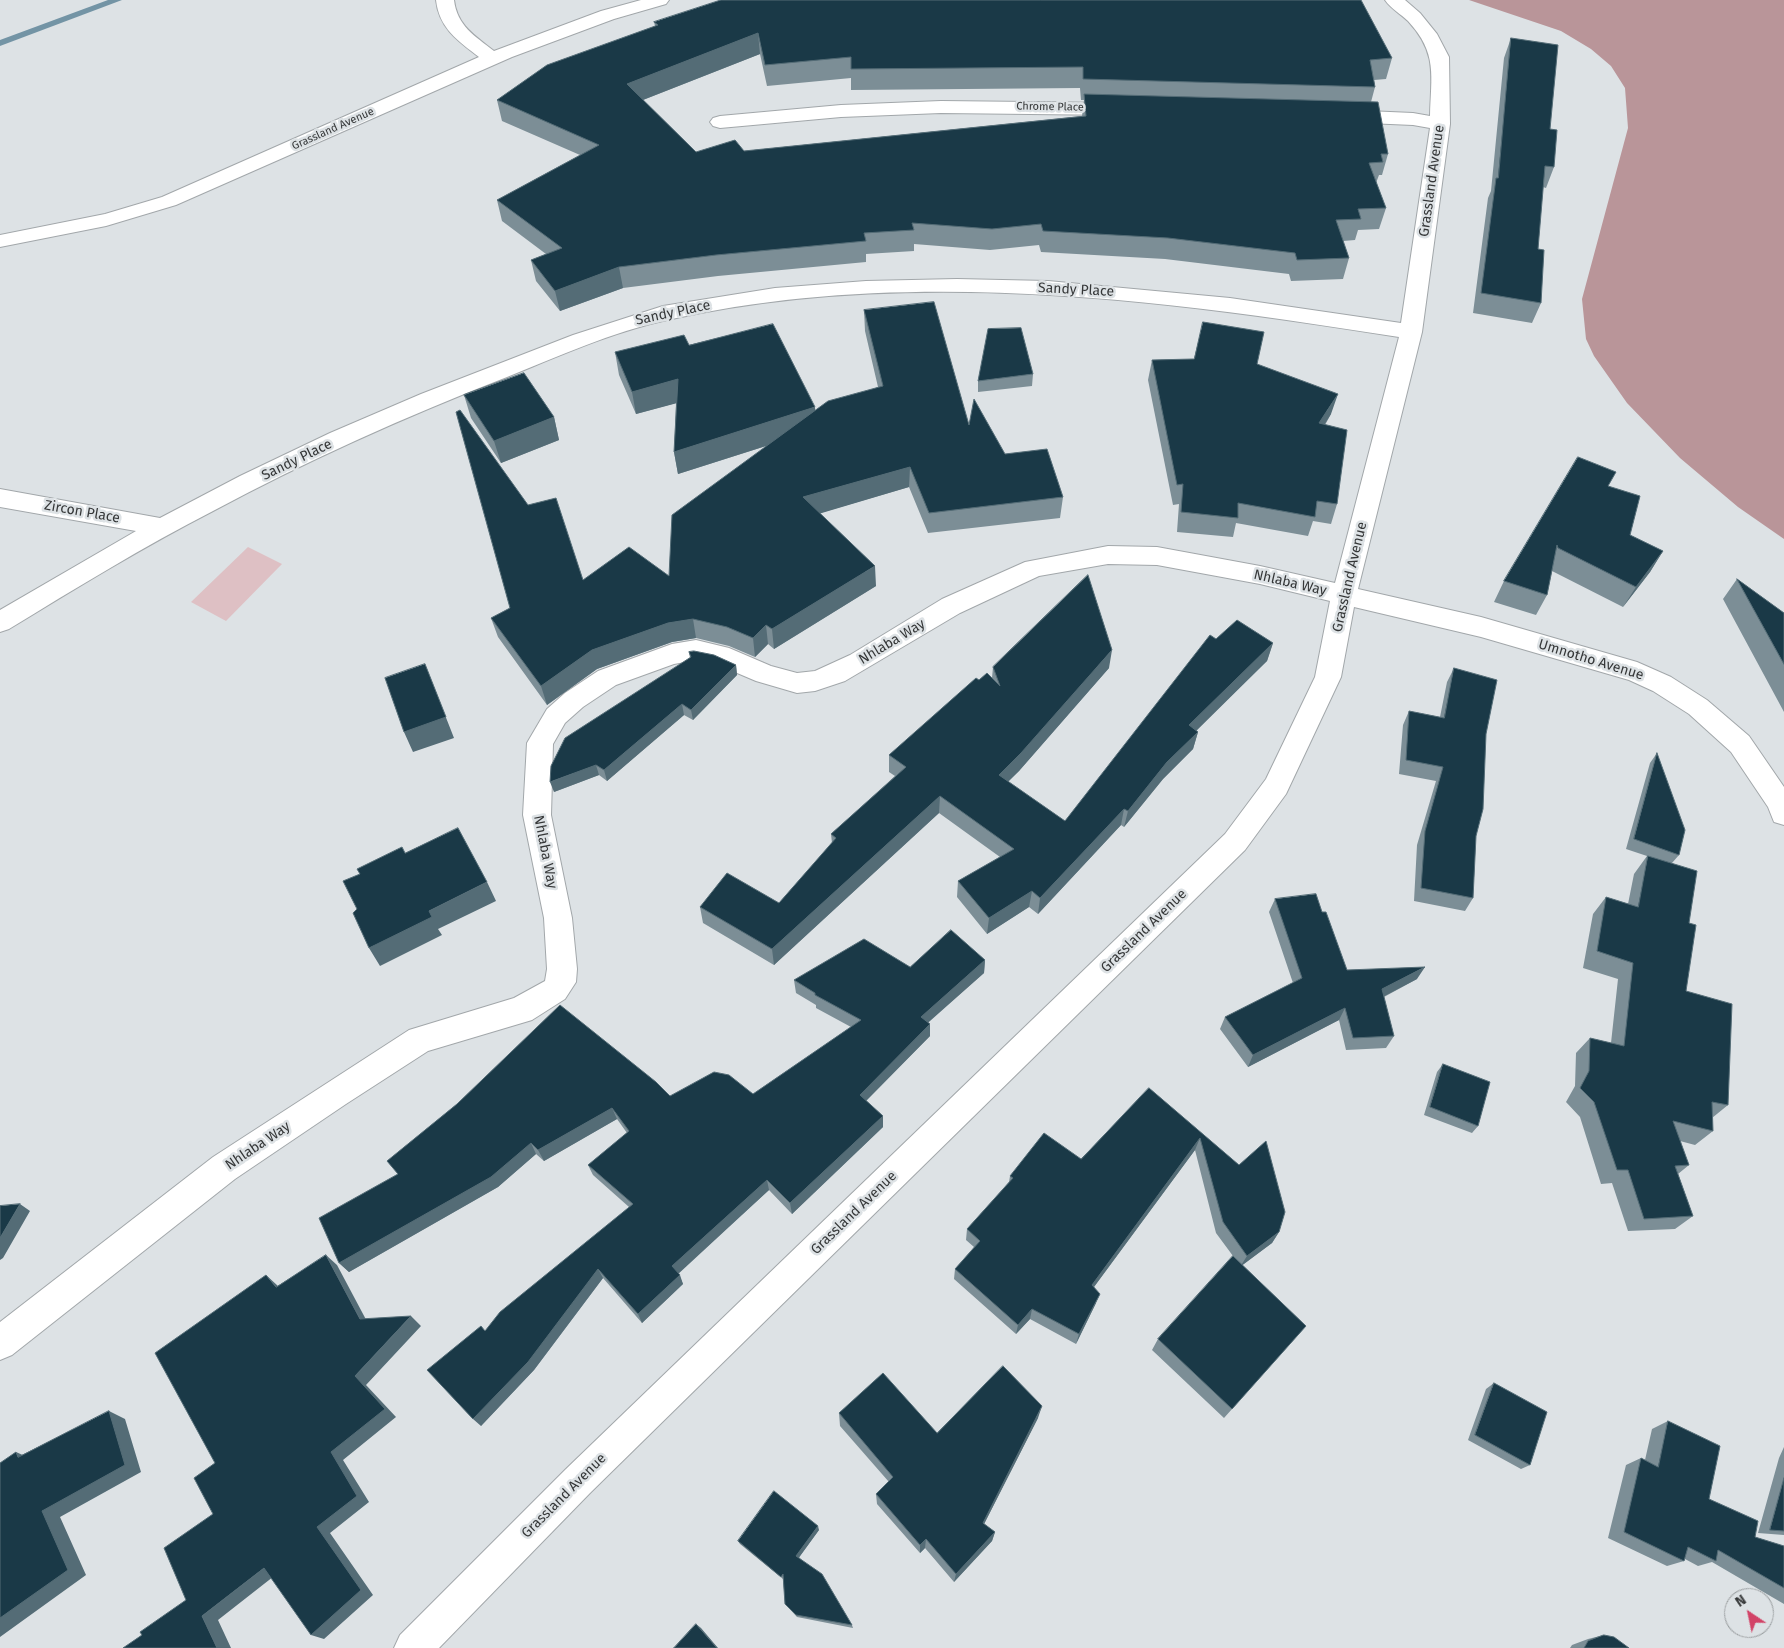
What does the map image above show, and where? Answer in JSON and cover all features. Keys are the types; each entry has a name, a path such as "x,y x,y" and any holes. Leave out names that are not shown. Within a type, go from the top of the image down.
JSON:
{"street":[{"path":"445,0 447,19 453,27 491,57"},
{"name":"Grassland Avenue","path":"0,241 67,229 169,201 331,131 491,57 612,13 660,0"},
{"name":"Grassland Avenue","path":"413,1648 585,1474 1235,842 1276,786 1328,677 1344,595 1411,332 1440,124 1440,58 1431,38 1414,17 1394,0"},
{"name":"Chrome Place","path":"720,122 840,111 941,106 1135,110"},
{"path":"1329,115 1413,119 1440,124"},
{"name":"Sandy Place","path":"0,622 164,527 284,465 415,405 632,322 682,309 816,290 972,284 1118,293 1299,314 1411,332"},
{"name":"Zircon Place","path":"0,498 164,527"},
{"name":"Nhlaba Way","path":"0,1343 224,1168 335,1094 420,1040 521,1010 555,990 561,982 562,969 558,918 537,815 540,744 556,716 574,700 607,678 672,654 696,650 720,655 765,674 796,683 815,681 836,674 859,662 951,606 1034,568 1108,555 1157,556 1260,575 1344,595"},
{"name":"Umnotho Avenue","path":"1344,595 1481,627 1637,672 1662,684 1698,707 1740,744 1780,802 1784,814"}],"shaded area":[{"path":"1469,0 1784,0 1784,539 1738,507 1680,458 1627,403 1594,356 1586,339 1582,299 1628,128 1625,88 1611,66 1591,49 1561,31"},
{"path":"248,547 282,564 226,621 191,602"}],"building":[{"path":"721,0 1361,0 1392,58 1370,60 1375,87 1083,79 1083,67 851,69 851,57 765,65 758,33 627,84 696,152 735,140 744,151 1086,116 1084,94 1378,102 1388,154 1381,154 1383,162 1369,163 1386,208 1358,209 1361,219 1336,220 1349,258 1297,260 1295,253 1168,238 1043,231 1041,224 992,229 912,223 914,230 864,233 866,241 716,255 619,267 555,291 531,260 562,248 497,200 599,145 497,100 547,65 658,25 654,22"},
{"path":"1511,38 1558,45 1550,129 1557,130 1554,167 1545,166 1538,249 1544,250 1541,303 1481,293 1496,178 1498,178"},
{"path":"934,302 969,425 974,399 1005,454 1047,449 1063,497 929,513 910,467 803,497 875,566 772,629 766,625 753,638 727,627 693,619 668,623 592,650 541,686 491,618 510,608 456,412 460,410 528,505 556,498 583,580 629,547 669,576 672,515 828,401 883,386 864,310"},
{"path":"1203,322 1264,332 1257,364 1338,394 1319,423 1347,430 1337,504 1317,501 1315,517 1238,503 1238,518 1181,512 1183,484 1177,485 1152,360 1194,359"},
{"path":"773,324 815,407 674,452 678,379 632,392 615,352 684,335 689,345"},
{"path":"1021,328 1033,374 978,381 988,329"},
{"path":"524,373 554,417 494,441 464,395"},
{"path":"1578,457 1616,472 1608,486 1640,496 1630,535 1663,551 1636,587 1558,548 1557,545 1547,595 1504,581"},
{"path":"1088,575 1112,650 1021,753 999,775 1065,821 1210,635 1216,639 1237,620 1273,643 1189,725 1198,732 1167,762 1128,811 1124,809 1040,898 1032,891 989,918 958,881 1014,849 940,796 772,949 700,907 727,873 779,903 836,838 831,834 906,767 889,755 976,678 979,680 987,673 1000,686 993,667"},
{"path":"1737,579 1784,613 1784,664"},
{"path":"694,651 714,655 736,665 691,710 682,704 604,770 596,765 550,782 551,766 565,738 691,657 689,652"},
{"path":"425,664 446,717 404,732 385,678"},
{"path":"1454,668 1497,680 1486,734 1483,809 1476,836 1473,898 1421,888 1425,831 1443,767 1406,760 1409,711 1444,718"},
{"path":"1657,753 1685,830 1679,855 1634,839"},
{"path":"458,828 487,882 429,911 432,917 369,948 353,913 357,909 343,881 360,874 357,869 402,847 405,853"},
{"path":"1648,856 1697,871 1689,923 1696,925 1686,991 1732,1004 1728,1105 1712,1102 1713,1131 1673,1121 1689,1165 1675,1166 1693,1216 1644,1219 1628,1170 1617,1170 1594,1102 1580,1088 1589,1071 1590,1038 1624,1046 1633,963 1597,951 1606,897 1638,907"},
{"path":"1316,894 1322,912 1326,912 1347,970 1425,967 1382,989 1394,1036 1353,1038 1345,1008 1253,1055 1225,1017 1302,978 1275,899"},
{"path":"951,930 985,960 921,1017 930,1024 860,1095 883,1116 790,1203 767,1180 672,1266 680,1275 638,1314 598,1269 528,1362 473,1419 427,1370 481,1326 485,1331 500,1312 633,1204 588,1165 629,1131 612,1108 538,1150 531,1143 491,1177 339,1263 319,1218 398,1174 387,1161 457,1104 560,1005 656,1082 670,1096 714,1072 729,1075 753,1094 861,1020 815,995 815,993 794,980 864,939 910,967"},
{"path":"1443,1064 1490,1082 1478,1126 1430,1107"},
{"path":"1149,1088 1239,1165 1266,1141 1285,1212 1279,1232 1247,1256 1223,1222 1200,1138 1092,1285 1100,1294 1079,1334 1032,1309 1018,1325 955,1269 980,1241 967,1229 1013,1178 1010,1176 1044,1133 1081,1159"},
{"path":"20,1204 0,1238 0,1206"},
{"path":"326,1255 360,1319 411,1316 355,1376 385,1409 331,1452 357,1496 317,1527 361,1590 311,1635 264,1568 202,1616 217,1648 123,1648 142,1635 140,1632 186,1600 164,1548 213,1514 194,1478 215,1463 155,1353 266,1275 276,1287"},
{"path":"1233,1256 1306,1326 1232,1409 1158,1339"},
{"path":"1003,1366 1042,1406 983,1523 995,1532 956,1574 926,1539 920,1545 876,1494 893,1477 839,1413 883,1373 937,1433"},
{"path":"1494,1383 1547,1412 1530,1465 1475,1435"},
{"path":"109,1411 125,1465 42,1511 68,1570 0,1618 0,1463 16,1452 18,1457"},
{"path":"1668,1421 1720,1446 1709,1499 1758,1521 1755,1537 1784,1546 1784,1588 1718,1550 1716,1561 1688,1547 1684,1561 1624,1532 1641,1458 1658,1467"},
{"path":"1784,1478 1784,1531 1770,1530"},
{"path":"774,1491 818,1526 796,1556 822,1574 852,1625 796,1615 785,1604 783,1574 781,1577 738,1541"},
{"path":"696,1624 717,1648 674,1648"},
{"path":"1604,1635 1614,1637 1629,1648 1584,1648 1588,1641"}],"waterway":[{"path":"0,43 117,0"}]}
